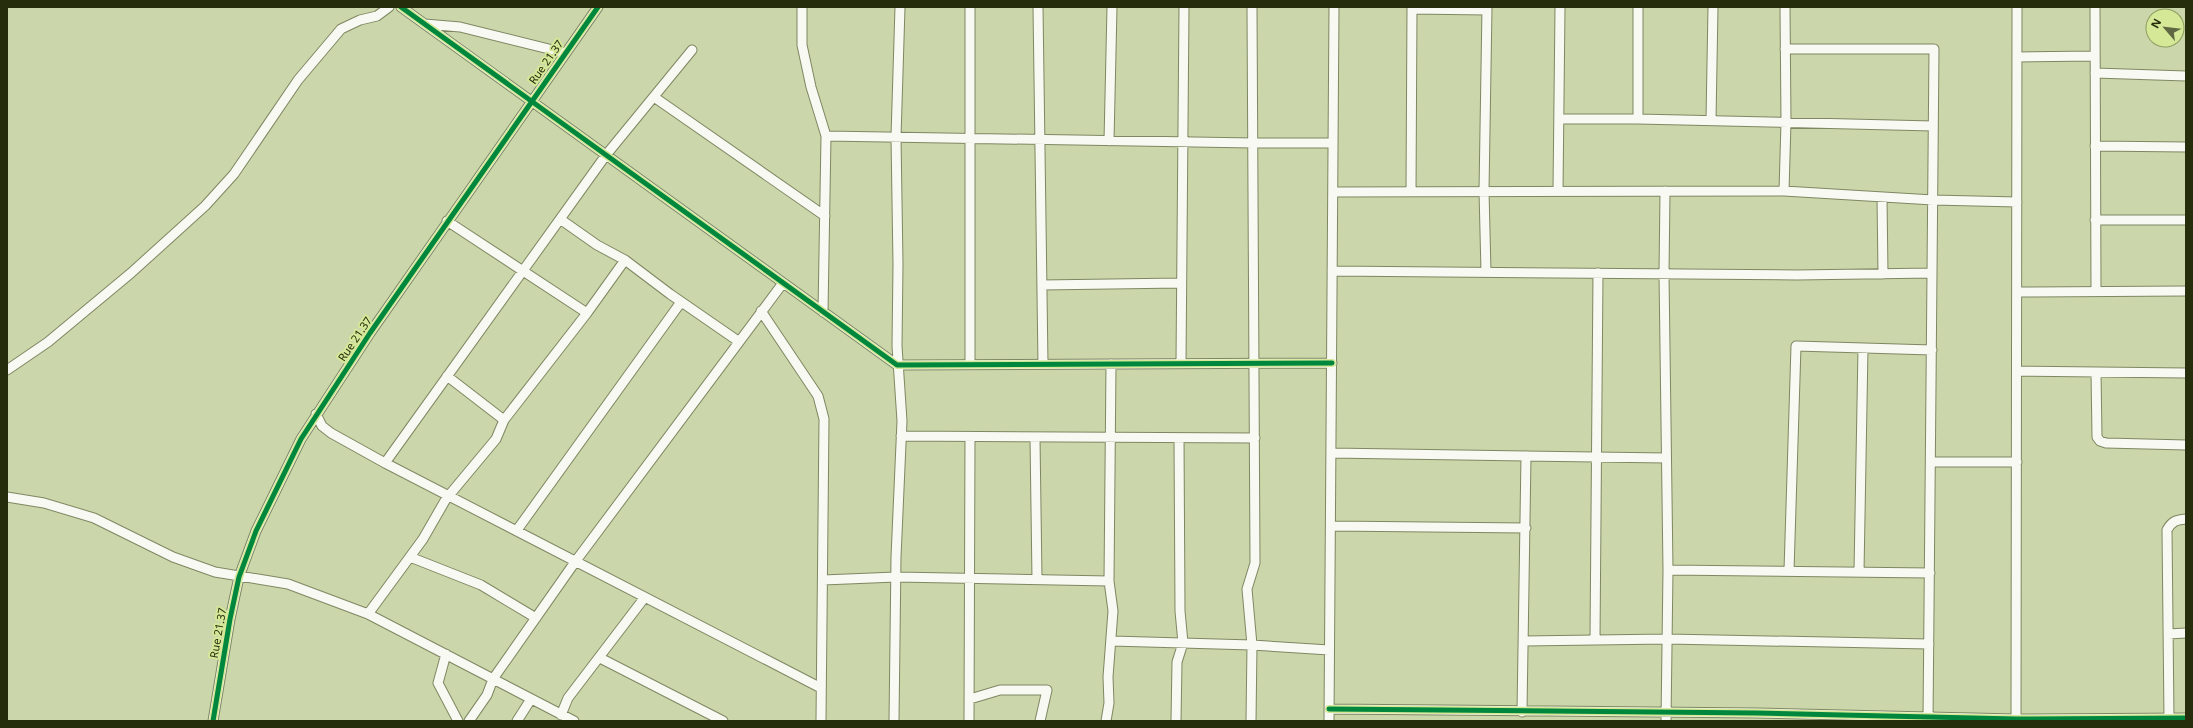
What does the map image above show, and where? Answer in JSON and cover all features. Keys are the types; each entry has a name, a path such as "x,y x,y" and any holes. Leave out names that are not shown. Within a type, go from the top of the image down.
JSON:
{"street":[{"path":"7,370 48,342 131,273 205,206 234,174 298,80 341,29 360,20 377,16 389,7"},
{"path":"401,7 897,365 1332,363"},
{"name":"Rue 21.37","path":"213,721 230,619 239,577 256,532 301,439 316,414 448,221 598,7"},
{"path":"802,7 802,45 811,87 826,136 823,312"},
{"path":"894,721 896,577 902,421 897,365 898,260 896,137 900,7"},
{"path":"970,7 970,364"},
{"path":"1038,7 1043,364"},
{"path":"1109,141 1112,7"},
{"path":"1181,363 1180,283 1184,7"},
{"path":"1251,721 1252,645 1247,590 1255,563 1254,143 1252,7"},
{"path":"1329,721 1334,7"},
{"path":"1558,191 1560,7"},
{"path":"1638,7 1638,119"},
{"path":"1711,120 1713,7"},
{"path":"1784,191 1786,122 1785,7"},
{"path":"2016,720 2017,7"},
{"path":"2095,7 2096,291"},
{"path":"1411,191 1412,8 1487,9 1484,191 1486,272"},
{"path":"425,24 460,27 565,53"},
{"path":"1785,49 1934,49 1928,719"},
{"path":"385,463 606,155 692,50"},
{"path":"2017,57 2095,56"},
{"path":"2095,73 2186,76"},
{"path":"654,97 825,216"},
{"path":"1559,119 1711,120 1933,126"},
{"path":"826,136 1333,143"},
{"path":"2095,146 2186,147"},
{"path":"1665,191 1664,274 1668,570 1666,717"},
{"path":"1333,192 1784,191 1933,200 2017,202"},
{"path":"1882,197 1883,274"},
{"path":"560,219 597,244 625,260 681,302 738,341"},
{"path":"2095,220 2186,220"},
{"path":"448,221 522,272 587,313"},
{"path":"368,614 410,557 449,495 496,439 504,420 587,313 625,260"},
{"path":"1332,271 1598,274 1932,273"},
{"path":"1595,639 1598,274"},
{"path":"469,721 487,695 493,679 576,562 680,423 738,341 783,283"},
{"path":"1042,285 1180,283"},
{"path":"2017,292 2186,291"},
{"path":"517,530 681,302"},
{"path":"761,311 818,396 824,419 823,663 821,721"},
{"path":"1789,572 1796,346 1932,350"},
{"path":"1859,572 1863,348"},
{"path":"1106,721 1109,703 1108,677 1112,641 1113,612 1109,581 1111,364"},
{"path":"2017,371 2186,373"},
{"path":"2096,372 2097,437 2100,441 2106,443 2186,445"},
{"path":"447,376 504,420"},
{"path":"316,414 322,426 331,433 385,463 821,688"},
{"path":"901,436 1035,438 1255,438"},
{"path":"969,721 970,437"},
{"path":"1035,438 1036,579"},
{"path":"1176,721 1178,662 1183,643 1180,611 1179,438"},
{"path":"1331,453 1666,458"},
{"path":"1522,712 1526,456"},
{"path":"1931,462 2017,462"},
{"path":"7,497 44,503 94,518 173,557 215,572 288,584 368,614 574,721"},
{"path":"2169,719 2167,530 2170,524 2177,520 2186,519"},
{"path":"1331,526 1526,528"},
{"path":"410,557 481,585 536,618"},
{"path":"1668,570 1930,573"},
{"path":"823,580 896,577 1109,581"},
{"path":"561,715 568,698 645,597"},
{"path":"2168,634 2186,633"},
{"path":"1523,641 1667,639 1929,644"},
{"path":"1112,641 1252,645 1329,650"},
{"path":"446,654 438,683 458,721"},
{"path":"600,658 723,721"},
{"path":"970,699 1000,690 1047,690 1040,721"},
{"path":"517,721 531,699"},
{"path":"1329,709 1522,712 1592,717 2016,720 2157,720 2186,718"}],"cycle path":[{"path":"401,7 897,365 1332,363"},
{"path":"213,721 230,619 239,577 256,531 301,439 370,333 598,7"},
{"path":"1329,709 1757,713 2016,719 2186,718"}]}
